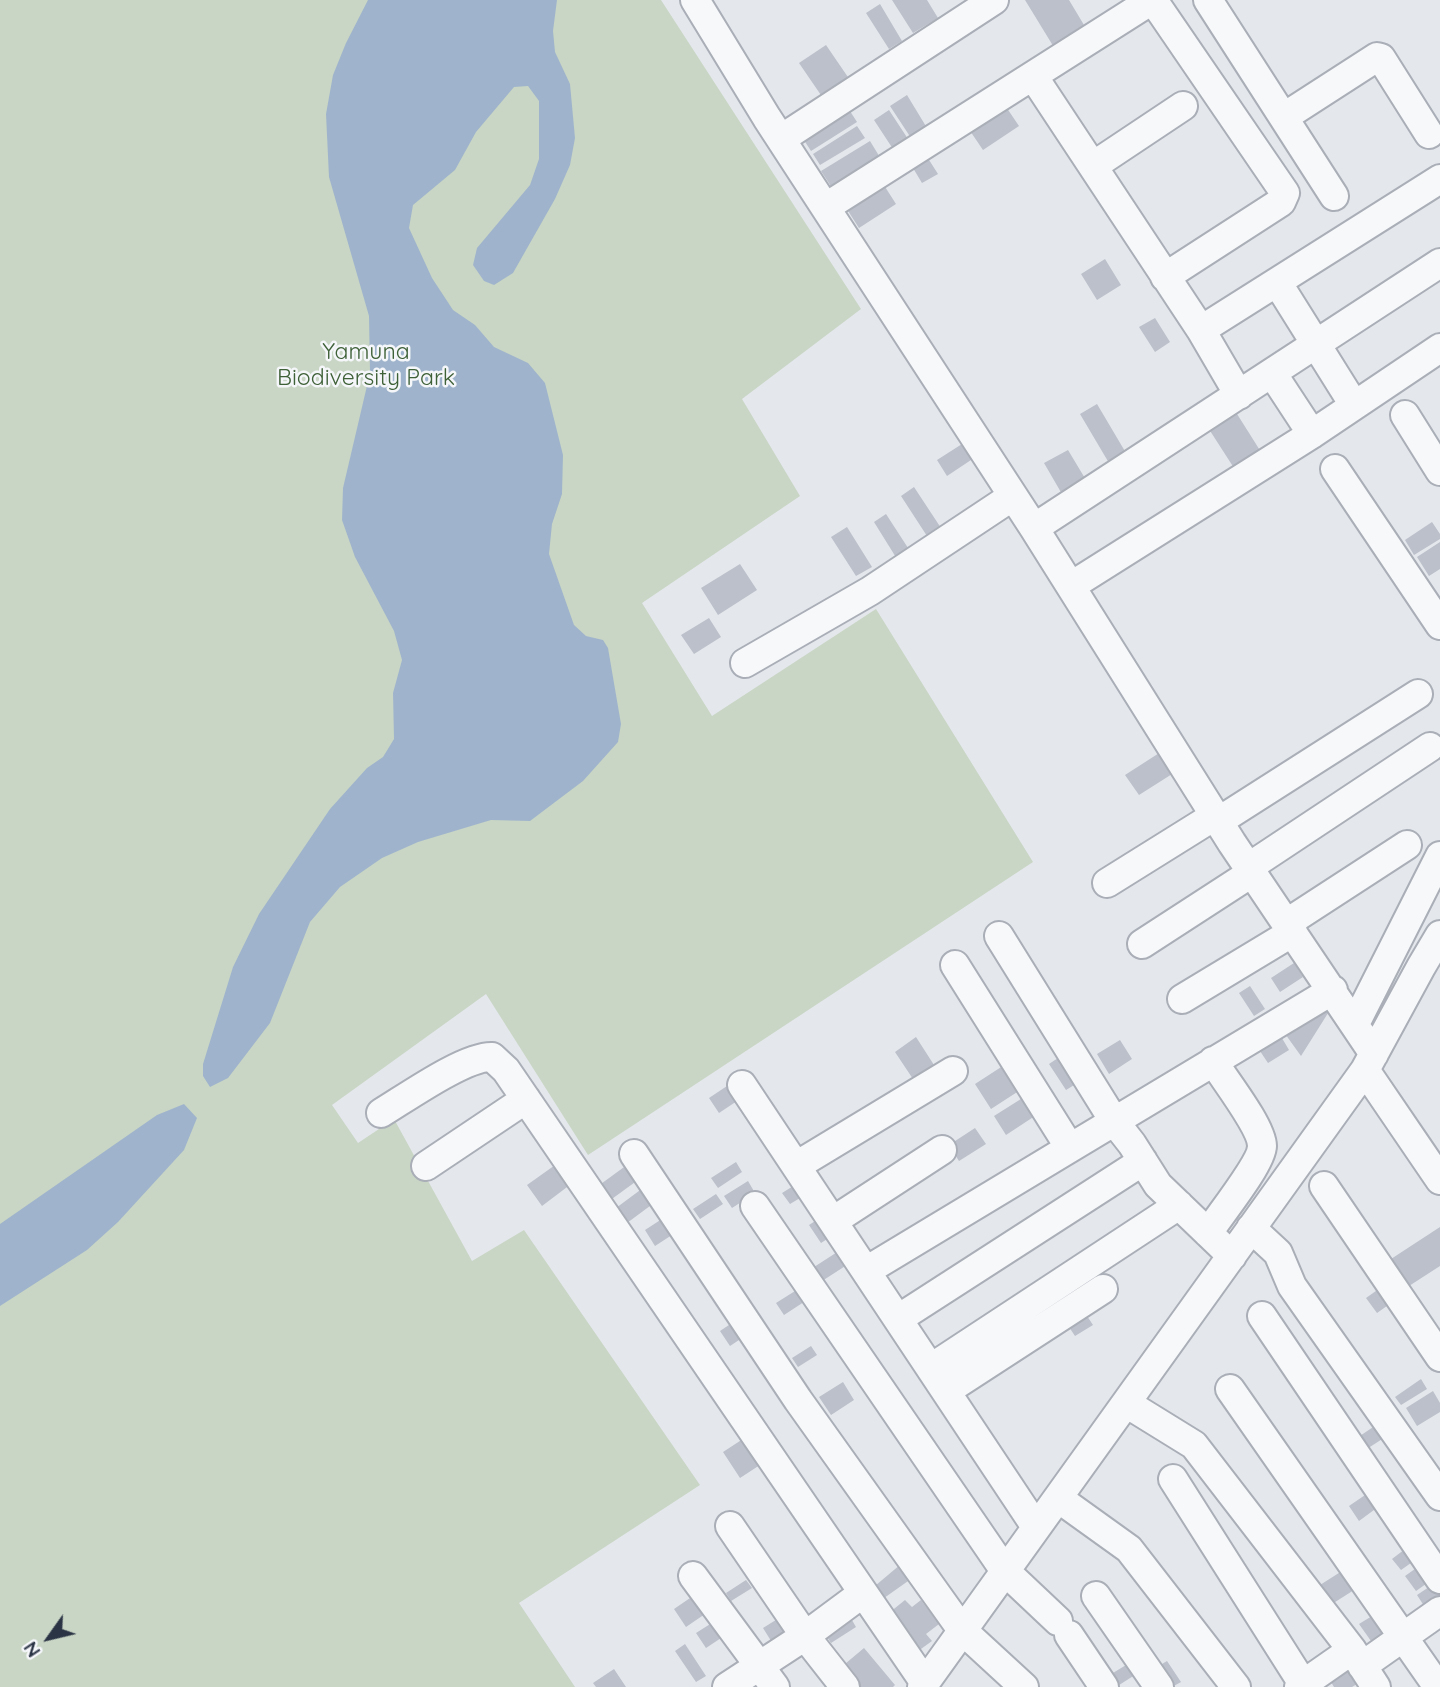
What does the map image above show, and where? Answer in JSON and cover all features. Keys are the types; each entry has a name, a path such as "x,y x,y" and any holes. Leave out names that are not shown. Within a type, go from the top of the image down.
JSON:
{"street":[{"path":"695,0 781,139 1072,586 1251,870 1355,1024 1369,1062 1440,1180"},
{"path":"781,139 994,0"},
{"path":"826,207 1152,0 1285,193 1281,202 1165,277"},
{"path":"1208,0 1334,196"},
{"path":"1284,117 1377,57 1381,58 1429,134"},
{"path":"1033,76 1201,330 1239,395"},
{"path":"1093,166 1183,106"},
{"path":"1201,330 1440,179"},
{"path":"1034,528 1440,263"},
{"path":"1277,282 1354,405"},
{"path":"1072,586 1312,434 1440,348"},
{"path":"1272,373 1312,434"},
{"path":"1405,415 1440,471"},
{"path":"1335,469 1440,625"},
{"path":"745,663 870,591 1013,496"},
{"path":"1107,883 1418,694"},
{"path":"1142,944 1430,747"},
{"path":"1182,999 1407,845"},
{"path":"1355,1024 1440,856"},
{"path":"380,1113 467,1062 483,1056 492,1057 506,1070 923,1685 1369,1062 1440,935"},
{"path":"999,936 1157,1185 1232,1256"},
{"path":"955,965 1070,1148"},
{"path":"866,1271 1333,990"},
{"path":"1208,1233 1253,1169 1263,1148 1252,1121 1213,1061"},
{"path":"796,1166 953,1072"},
{"path":"742,1085 1036,1527"},
{"path":"426,1166 526,1100"},
{"path":"833,1221 942,1150"},
{"path":"634,1154 798,1400 962,1630 1023,1687"},
{"path":"898,1319 1143,1161"},
{"path":"1324,1186 1440,1357"},
{"path":"938,1379 1179,1205"},
{"path":"755,1206 1005,1571 1063,1628 1104,1687"},
{"path":"1251,1228 1278,1253 1292,1286 1440,1496"},
{"path":"938,1379 1103,1290"},
{"path":"1262,1316 1440,1579"},
{"path":"1230,1389 1438,1687"},
{"path":"1126,1403 1192,1443 1364,1668"},
{"path":"1172,1479 1302,1686 1364,1668 1440,1611"},
{"path":"1058,1498 1126,1546 1236,1687"},
{"path":"730,1526 805,1636 845,1687"},
{"path":"693,1576 767,1677"},
{"path":"727,1687 767,1677 805,1636 863,1593"},
{"path":"1096,1595 1159,1687"}],"green space":[{"name":"Yamuna Biodiversity Park","path":"0,0 661,0 861,309 742,399 800,496 642,603 712,716 876,609 1033,862 588,1155 486,994 332,1105 358,1143 394,1119 472,1261 524,1230 700,1485 519,1603 575,1687 0,1687"}],"water":[{"path":"368,0 557,0 553,31 555,52 570,84 575,138 570,165 555,199 513,273 494,285 484,281 473,265 477,248 530,185 539,159 539,101 528,86 514,87 476,132 455,170 413,205 409,228 432,278 453,310 475,325 494,347 528,363 545,383 563,455 562,494 552,524 549,554 574,625 586,636 603,640 608,648 621,724 618,742 583,781 530,821 491,820 418,842 382,858 340,887 310,922 270,1023 228,1078 210,1087 203,1076 203,1064 233,967 259,914 330,809 367,768 383,757 394,739 393,693 402,660 394,631 355,557 342,520 343,488 370,373 369,316 329,177 326,114 333,75"},
{"path":"184,1104 197,1118 184,1150 118,1222 87,1250 0,1306 0,1224 157,1115"}],"building":[{"path":"892,0 927,0 938,18 913,33"},
{"path":"1025,0 1069,0 1087,30 1055,49"},
{"path":"880,4 902,41 889,49 866,13"},
{"path":"826,45 852,83 825,101 799,63"},
{"path":"907,95 927,128 911,138 890,106"},
{"path":"1000,98 1019,126 983,150 964,122"},
{"path":"848,108 857,122 811,151 802,137"},
{"path":"889,110 908,139 893,149 874,120"},
{"path":"857,126 865,138 820,165 813,154"},
{"path":"870,141 884,164 836,194 821,171"},
{"path":"922,149 938,174 922,183 907,158"},
{"path":"880,179 896,204 859,228 843,203"},
{"path":"1105,259 1121,285 1097,300 1081,274"},
{"path":"1155,318 1170,342 1155,352 1139,327"},
{"path":"1097,404 1126,453 1109,463 1080,414"},
{"path":"1232,406 1261,452 1234,468 1205,423"},
{"path":"973,437 983,452 947,476 937,460"},
{"path":"1068,450 1086,480 1062,494 1044,463"},
{"path":"914,487 941,528 927,536 901,496"},
{"path":"886,514 910,551 897,559 874,522"},
{"path":"1432,522 1440,534 1440,539 1414,555 1405,540"},
{"path":"847,527 872,567 856,576 831,537"},
{"path":"1440,542 1440,569 1429,576 1417,557"},
{"path":"740,564 757,590 718,615 701,588"},
{"path":"709,618 721,637 694,654 681,635"},
{"path":"1167,748 1180,769 1139,795 1125,775"},
{"path":"1294,963 1303,977 1280,992 1271,978"},
{"path":"1250,986 1265,1009 1254,1016 1239,993"},
{"path":"1335,1002 1301,1056 1283,1031"},
{"path":"1276,1028 1289,1050 1268,1063 1254,1042"},
{"path":"916,1037 934,1065 913,1079 895,1052"},
{"path":"1120,1040 1132,1059 1109,1074 1097,1054"},
{"path":"1067,1052 1084,1079 1066,1090 1049,1064"},
{"path":"1012,1060 1028,1085 991,1109 975,1084"},
{"path":"727,1086 737,1101 719,1113 709,1098"},
{"path":"1032,1092 1044,1110 1006,1135 994,1116"},
{"path":"975,1128 986,1144 959,1161 949,1145"},
{"path":"565,1158 579,1178 542,1206 527,1185"},
{"path":"631,1162 642,1177 605,1204 594,1189"},
{"path":"736,1162 742,1172 718,1188 711,1178"},
{"path":"803,1180 810,1192 790,1204 782,1193"},
{"path":"748,1181 755,1193 732,1208 724,1196"},
{"path":"647,1185 658,1200 627,1223 616,1208"},
{"path":"716,1194 723,1204 700,1219 693,1209"},
{"path":"826,1214 838,1232 821,1243 809,1225"},
{"path":"665,1217 675,1233 655,1246 645,1230"},
{"path":"1440,1227 1440,1266 1409,1286 1391,1259"},
{"path":"845,1247 853,1261 819,1283 811,1269"},
{"path":"803,1286 810,1298 784,1315 776,1303"},
{"path":"1383,1286 1394,1301 1377,1313 1366,1298"},
{"path":"1083,1310 1093,1325 1075,1336 1065,1321"},
{"path":"738,1319 748,1334 730,1346 720,1331"},
{"path":"811,1346 817,1355 798,1367 792,1358"},
{"path":"1421,1379 1427,1389 1401,1405 1395,1397"},
{"path":"843,1382 854,1400 831,1415 819,1397"},
{"path":"1433,1391 1440,1403 1440,1412 1417,1426 1406,1408"},
{"path":"1382,1421 1390,1434 1359,1454 1351,1442"},
{"path":"746,1437 763,1463 740,1478 723,1452"},
{"path":"1368,1493 1378,1507 1359,1521 1349,1506"},
{"path":"1409,1546 1418,1558 1401,1570 1392,1559"},
{"path":"907,1559 918,1574 877,1603 869,1591"},
{"path":"1422,1564 1433,1579 1416,1591 1405,1576"},
{"path":"1342,1571 1354,1590 1332,1604 1320,1585"},
{"path":"746,1580 752,1588 731,1601 726,1593"},
{"path":"1435,1583 1440,1590 1440,1604 1428,1612 1417,1595"},
{"path":"693,1596 705,1614 686,1627 674,1609"},
{"path":"905,1600 912,1607 921,1600 939,1624 926,1634 932,1641 914,1654 884,1617"},
{"path":"1377,1613 1388,1630 1371,1641 1359,1624"},
{"path":"849,1615 856,1627 831,1643 823,1631"},
{"path":"779,1618 789,1634 773,1644 763,1628"},
{"path":"715,1621 724,1636 706,1648 696,1633"},
{"path":"685,1644 706,1676 696,1682 675,1651"},
{"path":"864,1648 895,1685 893,1687 854,1687 839,1669"},
{"path":"1167,1661 1181,1682 1172,1687 1152,1670"},
{"path":"1131,1662 1138,1673 1116,1687 1108,1676"},
{"path":"1346,1666 1357,1684 1352,1687 1334,1687 1328,1677"},
{"path":"614,1669 626,1687 596,1687 593,1683"}]}
